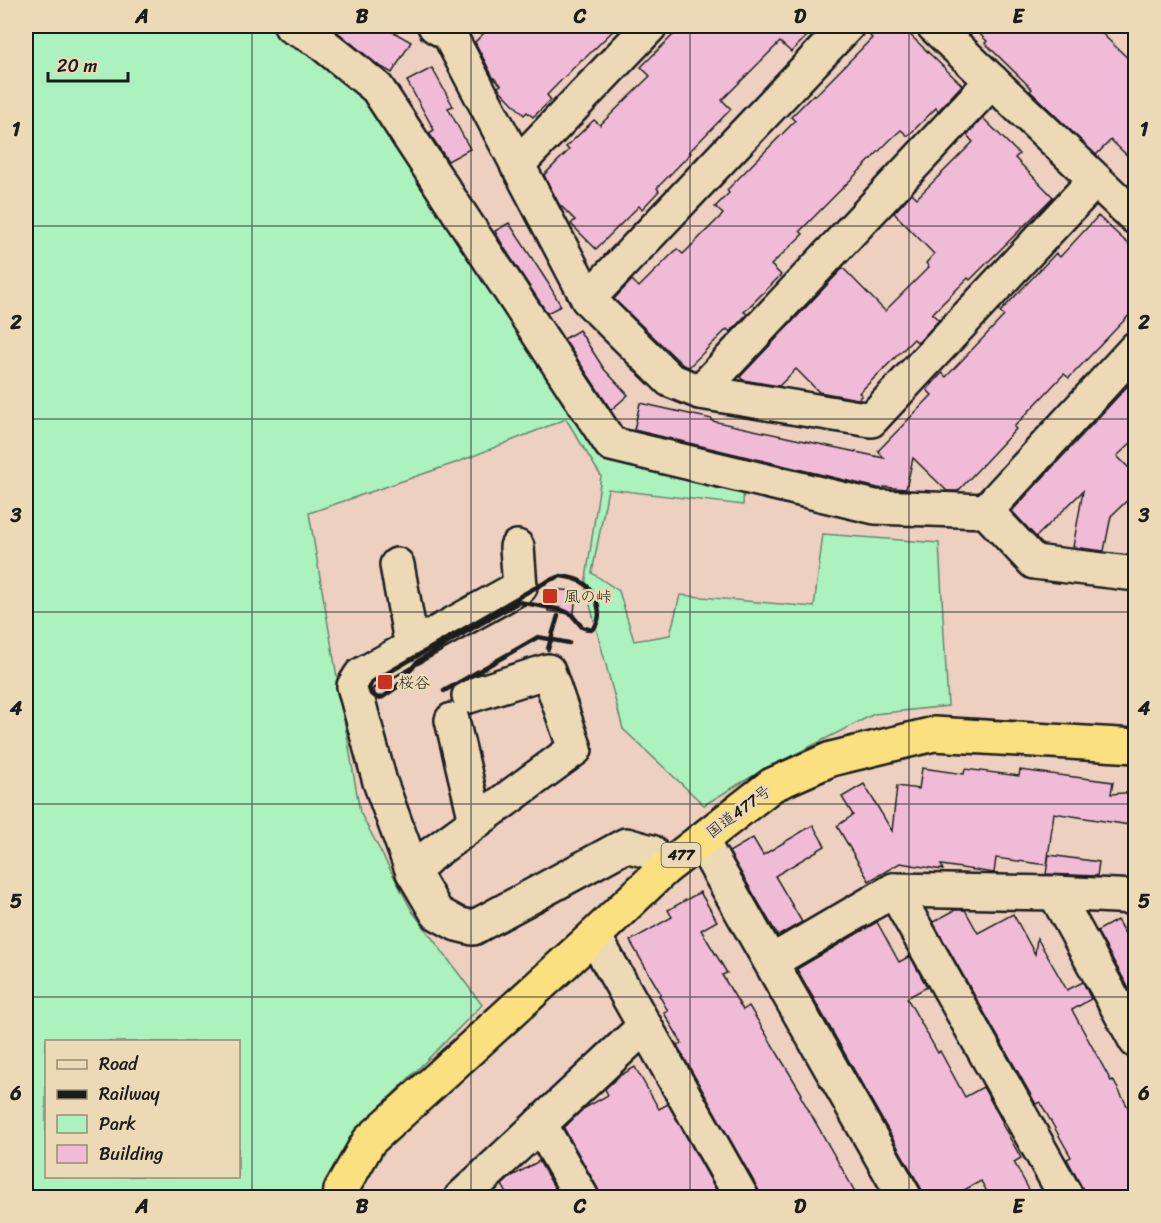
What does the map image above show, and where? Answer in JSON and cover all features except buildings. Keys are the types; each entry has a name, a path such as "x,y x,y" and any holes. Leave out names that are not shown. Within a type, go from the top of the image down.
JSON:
{"highway":[{"name":"国道477号","path":"340,1197 341,1190 369,1141 594,936 664,869 772,785 831,759 934,734 1136,746"}],"street":[{"path":"291,26 318,40 377,88 611,444 875,507 986,511 1034,562 1136,574"},
{"path":"517,165 650,26"},
{"path":"588,299 847,26"},
{"path":"934,26 1136,218"},
{"path":"447,28 588,299 670,380 700,392 870,420 1095,180"},
{"path":"700,392 992,81"},
{"path":"986,511 1136,348"},
{"path":"517,548 520,587 361,675 354,686 380,782 413,872 436,914 457,924 473,928 626,845 651,852 664,869"},
{"path":"397,565 412,647"},
{"path":"413,872 429,856 574,749 548,671 460,708 476,821"},
{"path":"700,840 905,1197"},
{"path":"771,962 894,890 1136,897"},
{"path":"894,890 1067,1197"},
{"path":"1055,893 1136,1041"},
{"path":"594,936 742,1197"},
{"path":"461,1197 645,1026"},
{"path":"540,1124 582,1197"}],"green space":[{"path":"26,26 265,26 328,59 379,105 606,458 744,482 743,505 608,489 592,573 619,591 634,641 670,635 680,595 814,607 823,534 939,543 948,706 874,714 756,774 704,805 623,729 585,586 601,476 566,419 458,462 309,513 360,812 412,911 482,1005 352,1135 320,1197 26,1197"}],"railway":[{"path":"561,576 580,581 591,590 595,597 599,612 596,625 591,630 582,627 571,614 562,610 519,602 417,662 396,688 383,697 378,698 371,694 369,688 372,682 531,590 561,576"},
{"path":"548,649 558,616"},
{"path":"444,691 538,637 569,643"}],"place":[{"name":"風の峠","path":"550,596"},
{"name":"桜谷","path":"385,682"}]}
